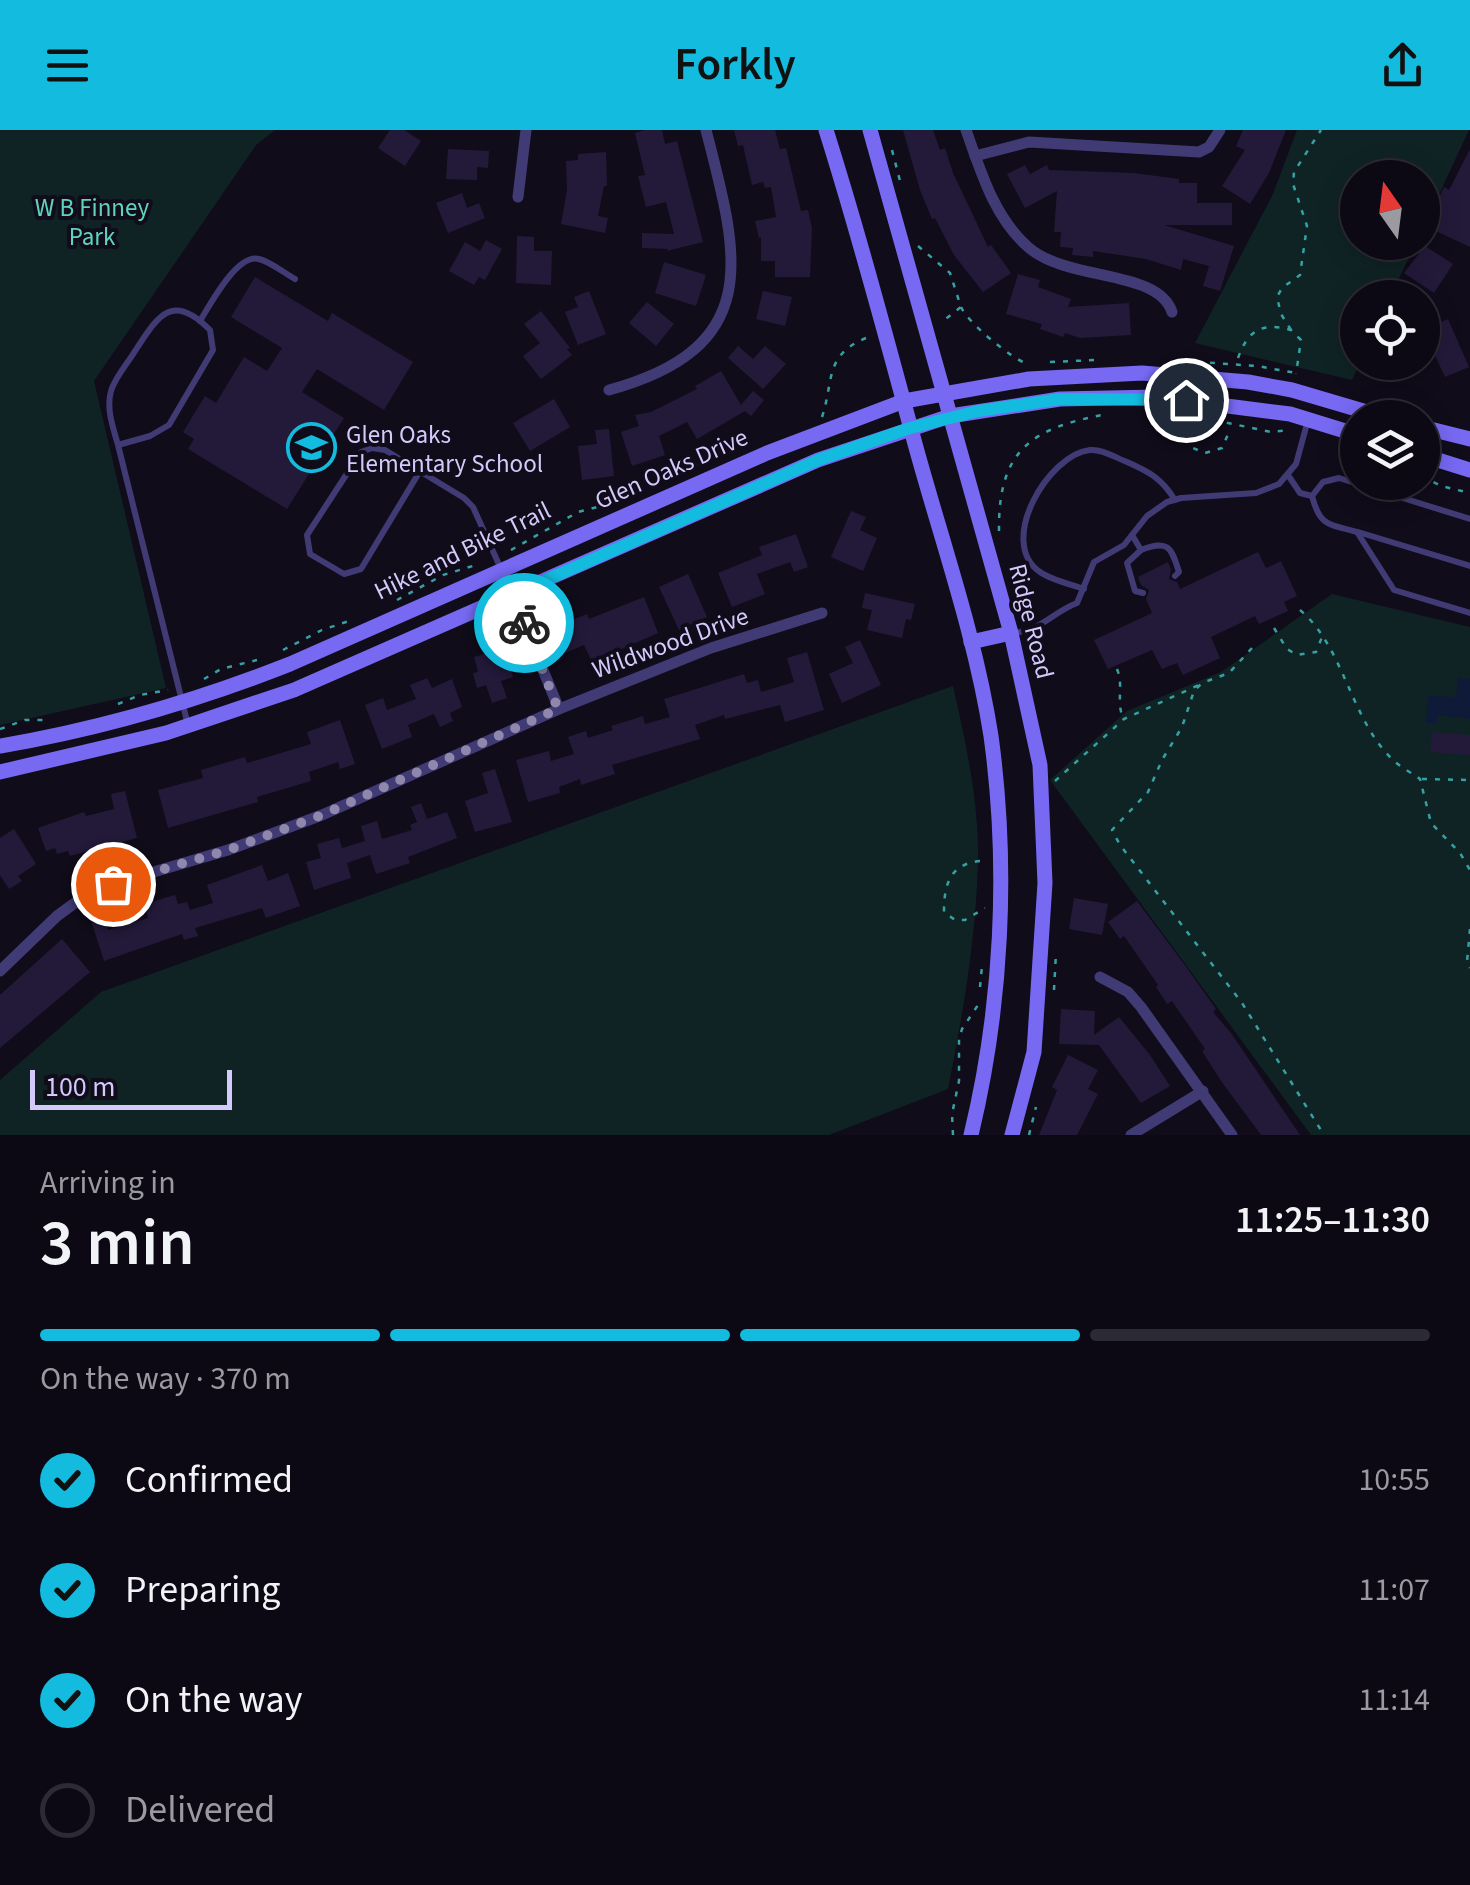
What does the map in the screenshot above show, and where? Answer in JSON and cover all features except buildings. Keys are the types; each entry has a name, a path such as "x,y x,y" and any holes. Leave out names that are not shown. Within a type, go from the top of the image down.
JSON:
{"street":[{"path":"518,197 526,130"},
{"path":"609,390 666,371 691,355 706,340 720,316 730,274 732,238 706,130"},
{"path":"826,130 971,642 990,736 1001,867 988,1045 971,1135"},
{"name":"Ridge Road","path":"870,130 1011,633 1040,765 1045,883 1034,1052 1012,1135"},
{"path":"966,130 1004,221 1030,248 1066,269 1147,285 1166,298 1172,312"},
{"path":"975,156 1030,142 1199,152 1209,147 1220,130"},
{"name":"Glen Oaks Drive","path":"0,746 73,732 290,664 499,564 904,401 1029,378 1142,373 1248,382 1292,390 1340,405"},
{"name":"Glen Oaks Drive","path":"0,772 188,726 294,690 818,460 950,416 1060,399 1157,397 1214,402 1340,432"},
{"path":"1306,426 1313,398"},
{"path":"1440,432 1470,440"},
{"path":"1440,461 1470,470"},
{"path":"499,564 558,709"},
{"name":"Wildwood Drive","path":"0,971 57,916 84,897 113,884 228,850 322,815 558,709 711,648 822,613"},
{"path":"971,642 1011,633"},
{"path":"1100,977 1128,992 1141,1007 1232,1135"},
{"path":"1131,1135 1203,1091"}],"lane":[{"path":"200,321 236,268 247,259 258,259 295,280"},
{"path":"118,445 150,436 169,425 213,350 210,330 200,321 177,309 155,320 110,394 118,445 188,726"},
{"path":"1011,633 1034,630 1058,610 1076,602 1094,562 1124,545 1146,516 1174,500 1256,493 1279,484 1296,464 1306,426"},
{"path":"420,471 361,569 344,574 310,554 307,535 361,452 372,448 386,450 464,498 473,508 499,564"},
{"path":"1084,589 1038,572 1028,559 1022,538 1027,514 1038,491 1056,471 1072,456 1086,450 1099,451 1152,473 1164,482 1174,500"},
{"path":"1288,476 1300,493 1312,496"},
{"path":"1312,496 1323,482 1339,478 1470,519"},
{"path":"1312,496 1317,516 1324,523 1470,566"},
{"path":"1357,532 1394,590 1470,613"},
{"path":"1132,536 1141,550"},
{"path":"1142,593 1134,591 1126,570 1127,562 1141,550 1165,545 1174,554 1179,572 1175,576"}],"path":[{"path":"1181,361 1296,373 1301,340 1281,314 1278,297 1282,288 1300,274 1304,256 1307,226 1293,184 1294,172 1321,130"},
{"path":"889,144 903,191"},
{"path":"916,242 950,273 966,318 1025,364 1104,360"},
{"path":"943,321 961,307"},
{"path":"1238,358 1244,340 1254,330 1263,326 1292,330"},
{"path":"813,420 823,417 832,368 846,346 866,338"},
{"path":"1142,412 1176,414 1176,430 1193,448 1204,453 1222,448 1229,432"},
{"path":"1060,426 1112,413"},
{"path":"1202,417 1271,432 1306,426"},
{"path":"670,479 706,459 740,449"},
{"path":"1440,485 1470,493"},
{"name":"Hike and Bike Trail","path":"387,605 443,574 499,564 578,512 626,500"},
{"path":"1300,610 1315,622 1364,718 1394,760 1420,779 1470,780"},
{"name":"Hike and Bike Trail","path":"110,708 140,695 180,696 221,669 270,656 322,630 354,620"},
{"path":"1274,628 1286,649 1296,655 1316,652 1322,636"},
{"path":"1055,781 1124,719 1229,673 1252,648"},
{"path":"1117,669 1122,687 1118,702 1124,719"},
{"path":"1202,683 1194,691 1182,727 1148,792 1112,830 1242,1003 1324,1135"},
{"path":"0,729 25,720 59,721"},
{"path":"1420,779 1431,823 1460,852 1470,870"},
{"path":"980,861 966,862 949,878 944,889 944,912 955,920 964,920 985,908"},
{"path":"1470,929 1470,968"},
{"path":"980,990 984,954"},
{"path":"953,1135 959,1039 979,1004"}],"green space":[{"name":"W B Finney Park","path":"0,130 275,130 256,145 94,381 166,688 0,725"},
{"path":"1297,130 1469,130 1440,192 1440,160 1340,160 1340,260 1408,260 1398,280 1340,280 1340,377 1195,343 1273,194"},
{"path":"1332,594 1470,627 1470,1135 1311,1135 1050,780 1127,711 1221,672"},
{"path":"953,686 974,795 978,861 968,976 948,1089 829,1135 0,1135 0,1080 101,992"}],"water":[{"path":"1458,677 1470,679 1470,719 1438,715 1437,723 1426,723 1428,696 1456,697"}],"way so far":[{"path":"113,884 228,850 322,815 558,709 524,623"}],"place":[{"name":"Glen Oaks Elementary School","path":"311,448"}],"route":[{"path":"524,623 512,595 818,460 910,428 950,416 1060,399 1186,400"}]}
